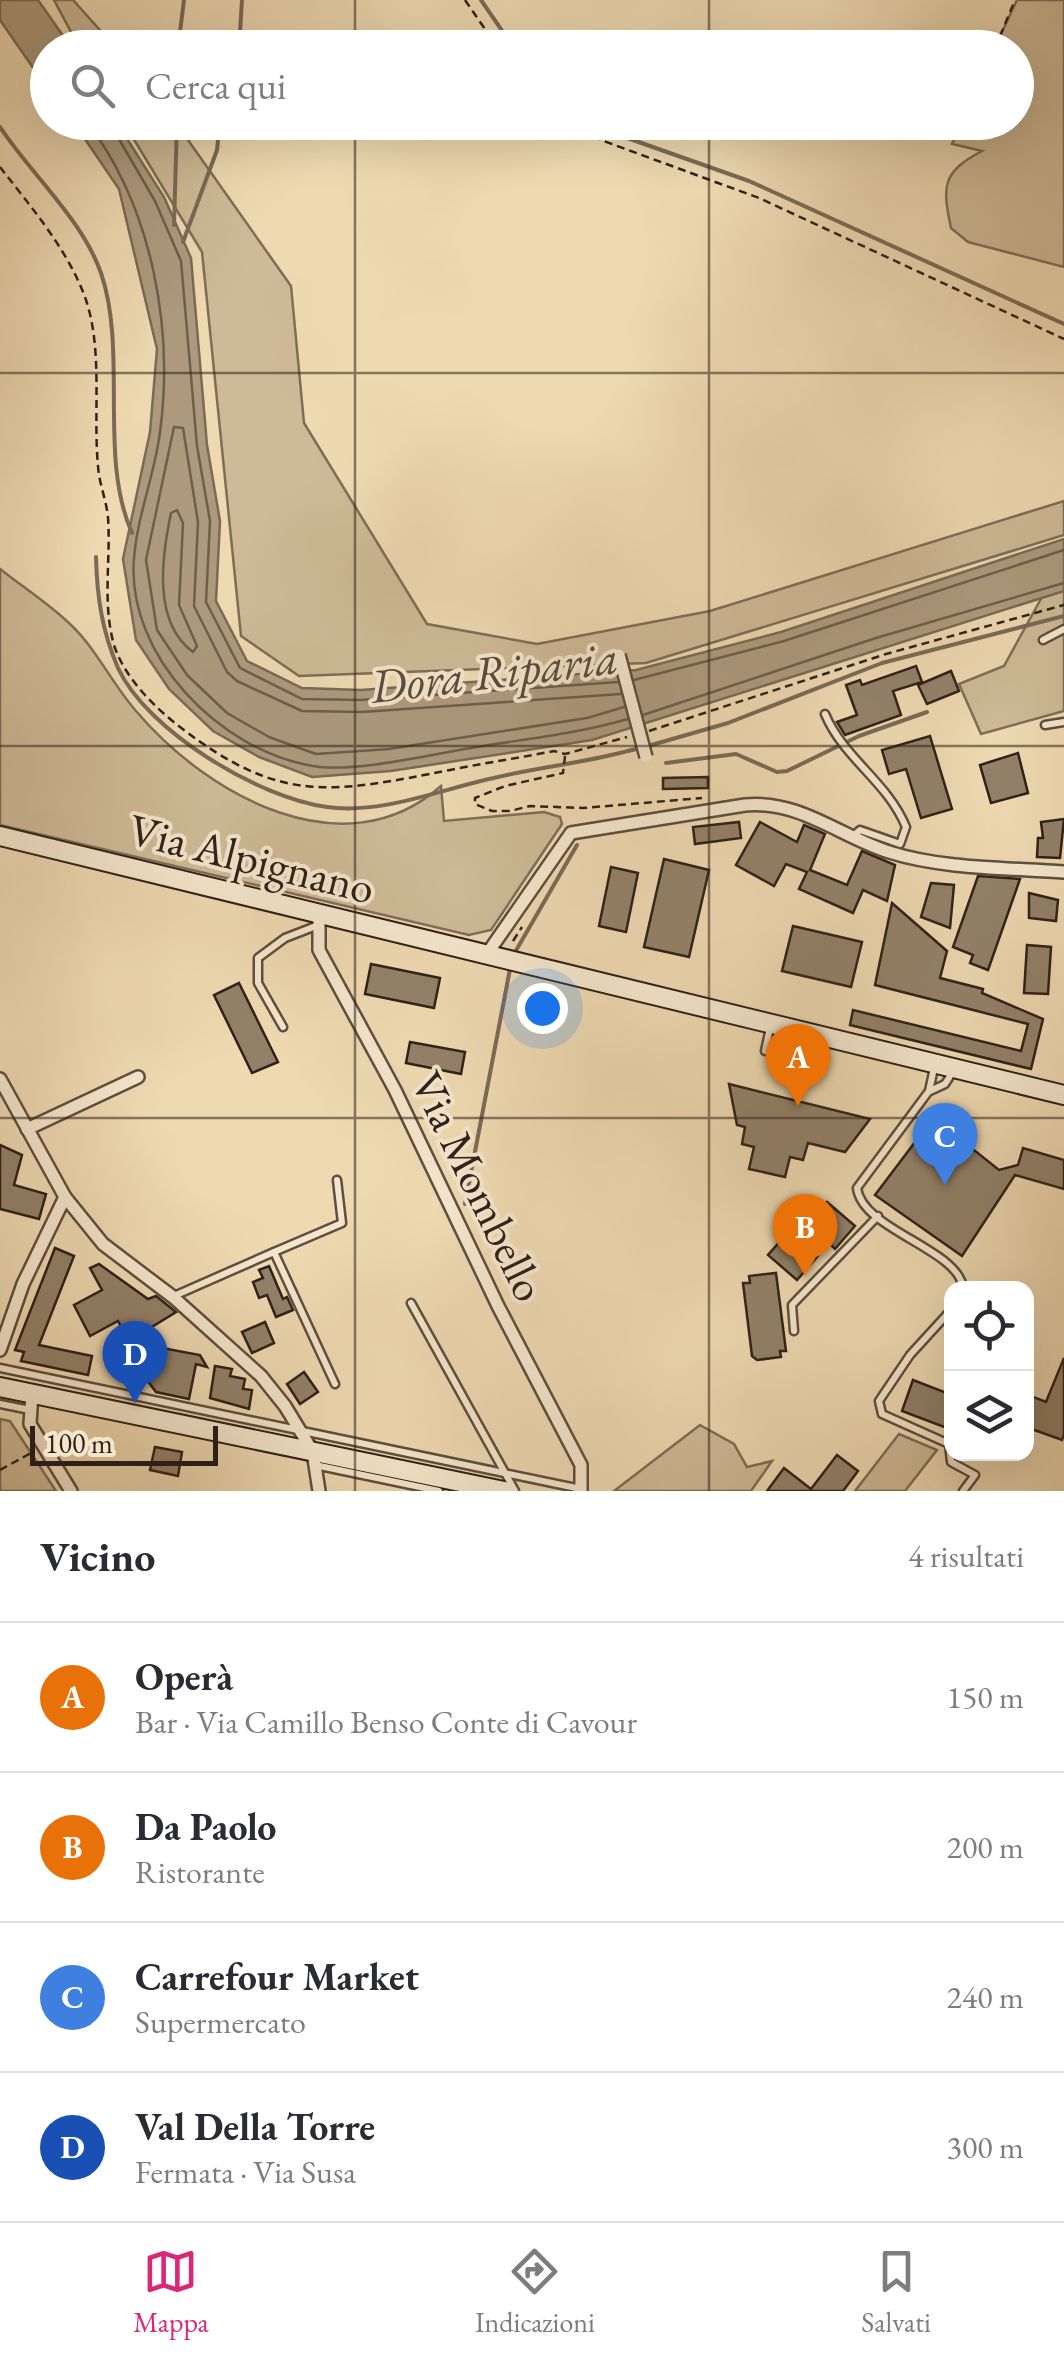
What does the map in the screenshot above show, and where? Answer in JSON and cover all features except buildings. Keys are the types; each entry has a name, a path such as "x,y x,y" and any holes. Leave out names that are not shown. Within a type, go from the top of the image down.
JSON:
{"street":[{"path":"620,655 646,757"},
{"path":"492,946 571,833 764,803 814,816 912,858 1064,872"},
{"name":"Via Alpignano","path":"0,836 318,919 492,946 1064,1094"},
{"name":"Via Mombello","path":"318,919 319,950 395,1090 498,1306 581,1464 582,1490"},
{"path":"27,1129 138,1077"},
{"path":"0,1079 64,1196 104,1244 173,1297 261,1376 303,1432 314,1459 319,1491"},
{"path":"0,1350 23,1284 64,1196"},
{"path":"0,1387 31,1402 314,1459 497,1486"},
{"path":"31,1402 30,1424 71,1491"}],"lane":[{"path":"1043,640 1064,629"},
{"path":"826,714 842,750 887,792 906,828 900,844 860,830 854,836"},
{"path":"1045,725 1064,722"},
{"path":"283,1027 258,983 258,958 318,919"},
{"path":"766,1051 771,1021"},
{"path":"936,1062 929,1091 857,1188 858,1198 951,1269 959,1281"},
{"path":"929,1091 945,1084 956,1067"},
{"path":"173,1297 342,1223 337,1180"},
{"path":"794,1331 792,1305 878,1216"},
{"path":"274,1252 335,1384"},
{"path":"412,1303 497,1486"},
{"path":"944,1318 910,1355 879,1402 882,1414 950,1444 950,1462 975,1474 963,1491"},
{"path":"0,1368 303,1432 515,1491"},
{"path":"0,1404 31,1402"},
{"path":"314,1459 439,1491"},
{"path":"497,1486 582,1490"}],"path":[{"path":"465,0 486,30"},
{"path":"1002,30 1014,0"},
{"path":"601,140 758,198 1064,339"},
{"path":"0,166 64,256 90,314 98,470 108,520 107,609 124,668 143,692 216,755 299,787 380,786 554,751 565,754 765,696 886,654 1064,605"},
{"path":"565,754 566,768 552,777 505,786 475,798 475,804 492,811 530,806 582,808 711,800"},
{"path":"492,946 513,942 523,925"},
{"path":"0,1470 31,1453"}],"shaded area":[{"path":"54,0 73,0 100,30 70,30"},
{"path":"1017,0 1064,0 1064,267 968,242 951,228 948,182 959,166 982,151 952,144 954,140 1034,140 1034,30 1003,30"},
{"path":"134,140 188,140 291,286 304,423 427,624 537,644 710,611 1064,501 1064,535 646,663 299,676 241,636 202,252"},
{"path":"0,569 72,626 136,711 166,742 238,794 279,812 321,822 362,822 403,811 441,786 444,821 544,812 560,817 562,824 491,930 469,935 0,825"},
{"path":"1064,591 1064,711 981,734 959,684 1004,666 1042,597"},
{"path":"0,1419 10,1421 56,1491 0,1491"},
{"path":"700,1425 734,1444 747,1467 772,1461 751,1491 614,1491"},
{"path":"899,1434 937,1450 905,1491 855,1491"}],"water":[{"path":"0,0 38,0 59,30 30,30 30,63 0,20"},
{"path":"86,140 128,140 164,197 191,258 207,445 220,521 216,601 247,661 302,688 361,690 636,670 781,632 1064,539 1064,591 592,740 391,771 312,777 259,757 213,731 169,689 136,640 123,559 150,432 157,349 119,189"}],"waterway":[{"path":"180,30 184,0"},
{"path":"240,30 242,0"},
{"path":"481,0 502,30"},
{"path":"0,127 69,215 101,273 112,336 117,471 132,533"},
{"path":"174,225 176,140"},
{"path":"183,242 218,140"},
{"path":"633,140 749,181 1064,324"},
{"path":"96,557 104,627 118,668 133,692 153,715 208,758 239,776 300,801 348,808 391,804 639,748"},
{"path":"648,746 728,723 882,663 1064,616"},
{"path":"666,763 736,754 777,772 787,771 859,736 927,712"},
{"path":"514,954 577,845"},
{"path":"465,1204 510,969"}],"place":[{"name":"Operà","path":"798,1106"},
{"name":"Carrefour Market","path":"945,1185"},
{"name":"Da Paolo","path":"805,1276"},
{"name":"Val Della Torre","path":"135,1403"}],"water label":[{"name":"Dora Riparia","path":"494,671"}]}
